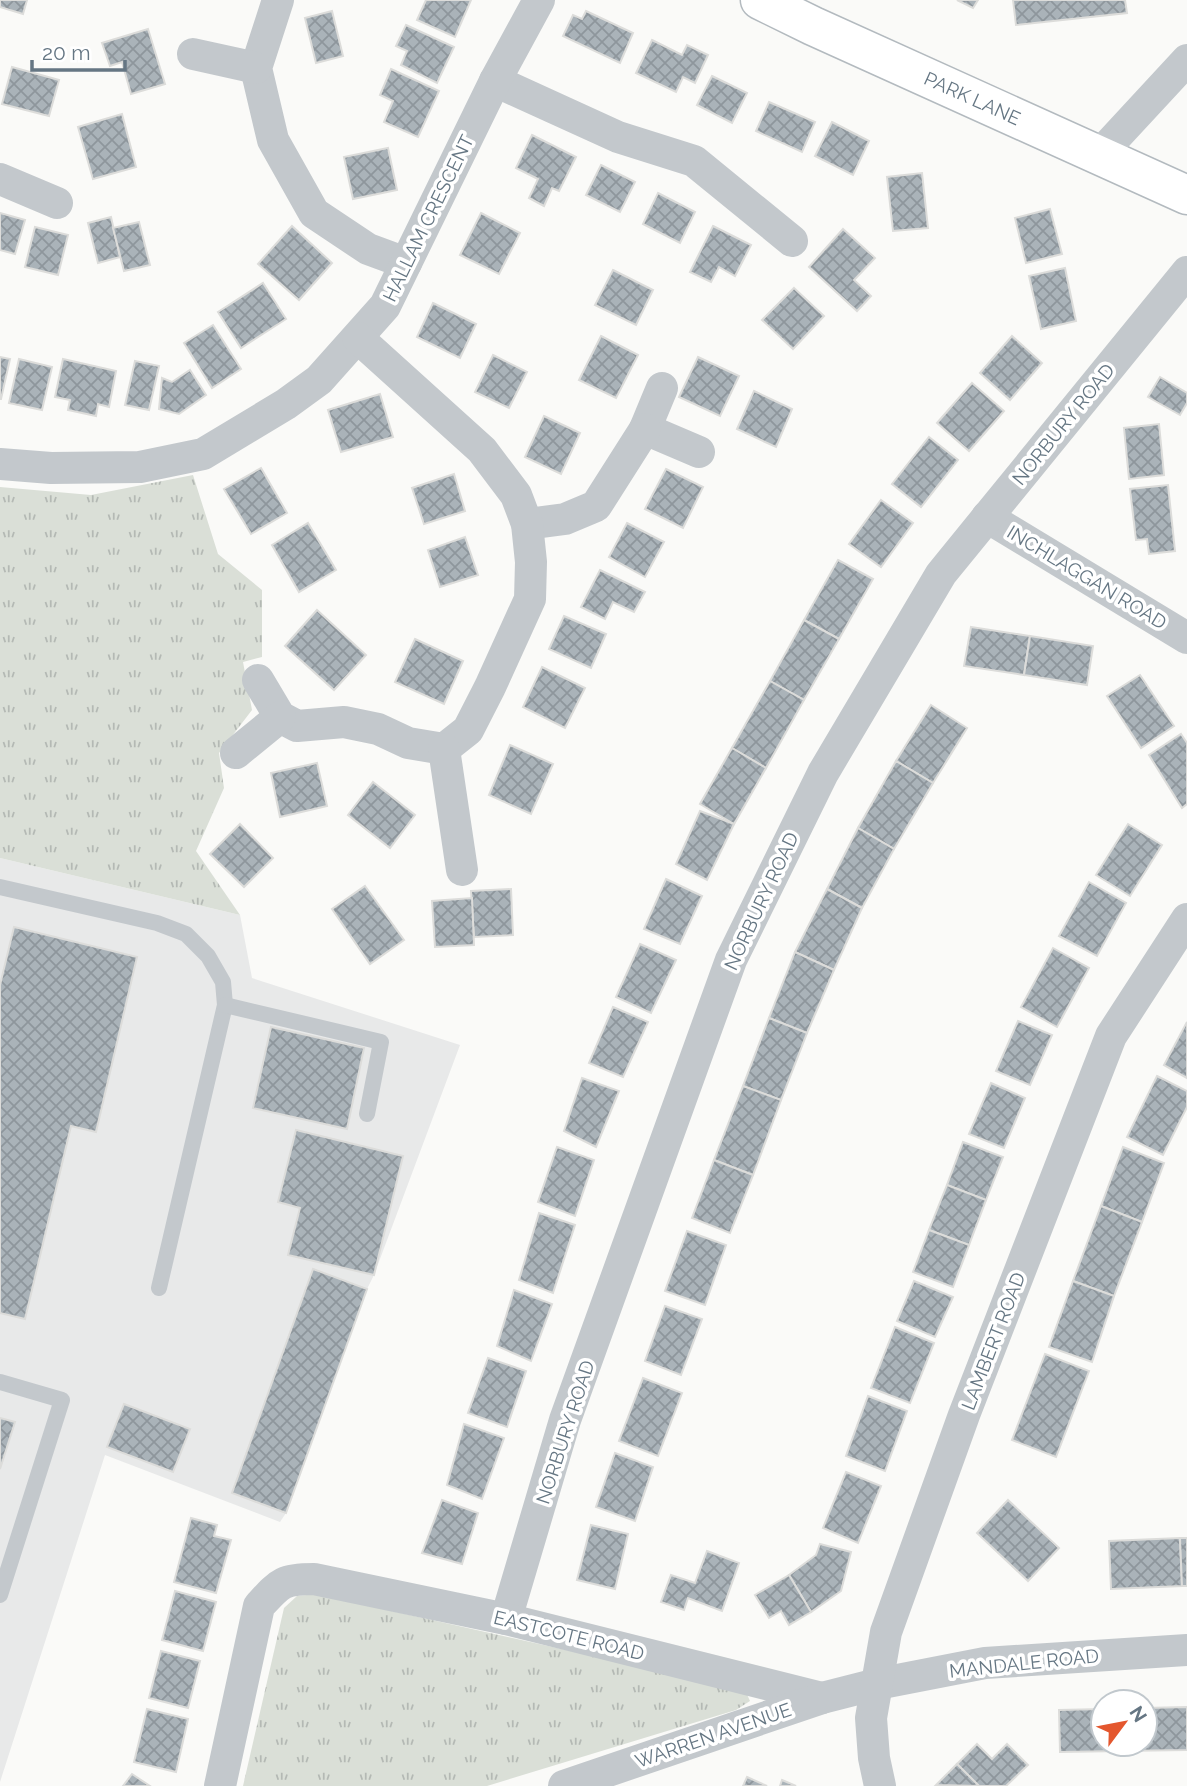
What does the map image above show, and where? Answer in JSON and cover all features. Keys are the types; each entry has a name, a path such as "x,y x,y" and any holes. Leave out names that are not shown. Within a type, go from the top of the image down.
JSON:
{"street":[{"path":"278,0 256,68 273,140 314,213 368,249 406,263"},
{"name":"HALLAM CRESCENT","path":"0,464 51,468 140,467 203,454 275,411 319,380 385,306 495,81 540,0"},
{"name":"PARK LANE","path":"760,0 813,13 1187,195"},
{"path":"193,54 256,68"},
{"path":"1100,154 1187,60"},
{"path":"495,81 618,137 694,161 792,241"},
{"path":"0,179 57,203"},
{"name":"NORBURY ROAD","path":"506,1619 565,1420 732,960 822,773 941,574 1187,272"},
{"path":"258,680 280,718 297,726 344,722 378,729 408,743 444,749 468,730 530,599 531,562 527,524 516,495 482,450 358,338"},
{"path":"527,524 565,519 596,506 645,429 662,388"},
{"path":"645,429 699,452"},
{"name":"INCHLAGGAN ROAD","path":"987,517 1187,638"},
{"path":"236,753 280,718"},
{"path":"444,749 462,870"},
{"name":"LAMBERT ROAD","path":"880,1786 874,1758 871,1718 886,1632 954,1441 1111,1036 1187,919"},
{"name":"EASTCOTE ROAD","path":"220,1786 259,1606 273,1590 290,1579 314,1579 506,1619 822,1698"},
{"name":"MANDALE ROAD","path":"822,1698 877,1684 985,1663 1187,1650"},
{"name":"WARREN AVENUE","path":"564,1786 822,1698"}],"lane":[{"path":"0,887 157,922 186,934 208,956 223,982 225,1005 159,1288"},
{"path":"225,1005 381,1042 367,1114"},
{"path":"0,1382 62,1400 0,1595"}],"shaded area":[{"path":"0,858 240,915 252,978 460,1045 367,1289 286,1513 280,1522 105,1455 0,1782"}],"green space":[{"path":"193,475 218,554 262,590 262,657 243,662 252,710 219,753 224,788 196,851 240,915 0,858 0,487 91,495"},
{"path":"316,1594 745,1690 750,1701 736,1710 487,1786 243,1786 284,1608 297,1596"}],"building":[{"path":"0,0 27,0 23,14 0,7"},
{"path":"426,0 471,0 455,37 417,20"},
{"path":"957,0 978,0 973,8"},
{"path":"1013,0 1125,0 1127,13 1016,25"},
{"path":"332,11 343,56 316,63 305,18"},
{"path":"586,11 633,33 620,63 563,36 573,15 582,19"},
{"path":"406,25 454,47 437,83 401,65 407,51 396,46"},
{"path":"148,29 165,84 131,94 122,62 110,66 102,43"},
{"path":"652,40 682,55 687,45 708,55 695,83 683,77 676,92 636,73"},
{"path":"12,67 59,80 49,116 2,104"},
{"path":"391,69 439,91 418,137 384,122 393,101 380,95"},
{"path":"712,76 747,93 732,123 697,105"},
{"path":"769,102 815,122 802,152 756,131"},
{"path":"122,114 136,167 93,179 78,127"},
{"path":"832,122 869,141 853,175 815,156"},
{"path":"532,135 576,157 559,191 552,188 544,206 529,198 538,179 516,168"},
{"path":"388,148 397,190 353,199 344,157"},
{"path":"601,165 635,182 620,212 586,195"},
{"path":"922,173 928,228 893,231 887,177"},
{"path":"658,193 695,212 680,243 643,224"},
{"path":"1050,209 1062,254 1026,263 1015,218"},
{"path":"0,213 25,220 15,254 0,250"},
{"path":"481,213 520,233 499,274 460,255"},
{"path":"111,217 120,257 98,263 88,223"},
{"path":"139,222 150,265 124,271 113,228"},
{"path":"292,226 332,263 299,300 258,264"},
{"path":"713,226 751,245 735,276 719,267 711,282 690,272"},
{"path":"35,227 68,235 58,275 25,267"},
{"path":"843,229 875,258 854,280 871,296 857,311 809,267"},
{"path":"1065,268 1076,321 1041,329 1029,276"},
{"path":"613,270 653,290 636,325 595,305"},
{"path":"263,283 286,319 241,348 218,312"},
{"path":"794,288 824,316 793,349 762,320"},
{"path":"433,303 476,324 460,358 417,337"},
{"path":"213,325 241,369 212,388 184,343"},
{"path":"601,336 638,355 616,398 579,380"},
{"path":"1012,336 1042,363 1010,400 980,373"},
{"path":"493,355 527,372 509,408 475,392"},
{"path":"0,357 10,359 1,399 0,399"},
{"path":"698,357 739,376 720,416 679,397"},
{"path":"19,359 52,367 42,410 9,403"},
{"path":"63,359 116,371 109,407 98,404 96,416 68,410 70,400 55,397"},
{"path":"135,361 159,366 149,410 125,405"},
{"path":"190,370 206,395 179,414 159,409 162,378 172,382"},
{"path":"1160,377 1187,393 1187,403 1180,415 1148,397"},
{"path":"972,383 1004,411 969,451 937,423"},
{"path":"754,391 792,409 776,447 737,429"},
{"path":"380,394 393,437 341,452 328,410"},
{"path":"544,416 580,433 561,474 525,457"},
{"path":"1159,424 1164,475 1129,479 1124,428"},
{"path":"929,437 958,460 921,507 892,484"},
{"path":"261,468 287,513 251,534 224,489"},
{"path":"666,469 703,487 683,528 645,509"},
{"path":"454,474 465,511 424,524 412,488"},
{"path":"1168,485 1175,551 1149,554 1147,539 1136,540 1130,489"},
{"path":"881,500 913,523 881,567 849,544"},
{"path":"308,523 336,570 299,592 272,545"},
{"path":"627,523 664,542 645,577 609,557"},
{"path":"465,537 478,575 440,587 428,550"},
{"path":"838,560 873,579 839,639 804,620"},
{"path":"600,570 645,592 634,612 613,602 605,619 581,607"},
{"path":"317,610 366,655 334,690 285,646"},
{"path":"564,616 606,634 591,668 549,649"},
{"path":"804,620 839,639 804,700 770,681"},
{"path":"971,627 1030,636 1024,675 964,666"},
{"path":"1030,636 1093,646 1087,685 1024,675"},
{"path":"415,639 463,661 444,704 395,682"},
{"path":"542,667 585,688 565,728 523,707"},
{"path":"1140,675 1174,726 1141,748 1107,696"},
{"path":"770,681 804,700 766,768 732,748"},
{"path":"931,705 967,728 933,783 896,761"},
{"path":"1181,734 1187,743 1187,804 1182,808 1149,755"},
{"path":"510,745 553,764 531,814 489,795"},
{"path":"732,748 766,768 734,824 700,804"},
{"path":"896,761 933,783 894,849 858,828"},
{"path":"317,763 327,806 280,817 271,773"},
{"path":"373,782 415,815 390,848 348,815"},
{"path":"700,811 734,824 707,880 676,864"},
{"path":"240,824 273,858 244,887 210,854"},
{"path":"1128,824 1162,845 1130,896 1096,875"},
{"path":"858,828 894,849 862,908 827,889"},
{"path":"666,879 702,896 680,944 644,929"},
{"path":"1089,882 1126,903 1097,956 1059,936"},
{"path":"365,886 404,940 370,964 332,909"},
{"path":"511,889 513,935 474,937 471,891"},
{"path":"827,889 862,908 834,970 795,952"},
{"path":"472,898 474,945 435,947 432,901"},
{"path":"14,927 137,957 96,1132 71,1126 25,1319 0,1313 0,985"},
{"path":"640,944 676,960 651,1013 616,997"},
{"path":"1053,948 1089,968 1057,1027 1021,1007"},
{"path":"795,952 834,970 807,1033 769,1018"},
{"path":"613,1007 648,1022 623,1077 589,1063"},
{"path":"769,1018 807,1033 781,1100 743,1086"},
{"path":"1018,1021 1052,1035 1030,1085 996,1071"},
{"path":"1187,1022 1187,1078 1164,1065"},
{"path":"271,1027 364,1048 347,1129 253,1108"},
{"path":"1157,1076 1187,1091 1187,1107 1163,1155 1127,1137"},
{"path":"582,1078 619,1091 596,1147 564,1131"},
{"path":"991,1083 1025,1098 1004,1148 969,1134"},
{"path":"743,1086 781,1100 753,1175 714,1160"},
{"path":"296,1130 403,1156 374,1275 288,1255 300,1208 278,1202"},
{"path":"963,1142 1003,1157 986,1200 947,1185"},
{"path":"557,1147 594,1160 575,1216 538,1202"},
{"path":"1123,1147 1164,1163 1142,1222 1101,1206"},
{"path":"714,1160 753,1175 730,1233 692,1218"},
{"path":"947,1185 986,1200 969,1245 929,1230"},
{"path":"1101,1206 1142,1222 1114,1296 1073,1281"},
{"path":"539,1213 575,1225 553,1293 519,1280"},
{"path":"929,1230 969,1245 953,1287 913,1272"},
{"path":"687,1231 726,1245 705,1305 665,1291"},
{"path":"313,1269 367,1289 286,1513 232,1493"},
{"path":"914,1281 953,1297 935,1337 897,1321"},
{"path":"1073,1281 1114,1296 1092,1362 1049,1347"},
{"path":"514,1290 552,1304 531,1361 497,1346"},
{"path":"665,1306 702,1319 681,1375 645,1361"},
{"path":"895,1327 934,1343 910,1403 871,1388"},
{"path":"1045,1354 1089,1371 1056,1457 1012,1440"},
{"path":"488,1358 526,1371 507,1427 468,1413"},
{"path":"643,1378 682,1393 658,1456 619,1441"},
{"path":"868,1396 907,1411 885,1471 846,1456"},
{"path":"124,1404 190,1429 173,1472 107,1447"},
{"path":"0,1418 15,1422 0,1469"},
{"path":"464,1424 504,1438 482,1499 447,1485"},
{"path":"615,1453 653,1467 635,1521 596,1507"},
{"path":"846,1472 881,1486 858,1543 823,1528"},
{"path":"442,1500 478,1513 462,1564 422,1553"},
{"path":"1008,1500 1059,1548 1028,1581 977,1533"},
{"path":"191,1518 217,1525 214,1536 231,1540 216,1593 174,1582"},
{"path":"591,1525 628,1534 615,1589 577,1580"},
{"path":"1180,1538 1182,1586 1111,1589 1109,1541"},
{"path":"1180,1538 1187,1538 1187,1586 1182,1586"},
{"path":"820,1544 851,1552 841,1591 811,1612 789,1575 816,1555"},
{"path":"707,1551 739,1563 722,1611 688,1598 684,1610 661,1602 671,1575 695,1583"},
{"path":"789,1575 811,1612 789,1625 781,1611 769,1618 755,1595"},
{"path":"175,1591 216,1602 203,1651 162,1640"},
{"path":"161,1651 200,1661 188,1708 149,1698"},
{"path":"1187,1707 1187,1750 1159,1750 1159,1708"},
{"path":"147,1709 188,1719 176,1772 134,1762"},
{"path":"1089,1709 1089,1752 1060,1752 1059,1710"},
{"path":"977,1744 992,1759 1007,1744 1028,1765 1006,1786 979,1786 957,1764"},
{"path":"957,1764 979,1786 936,1785"},
{"path":"132,1774 150,1786 123,1786"},
{"path":"747,1777 767,1786 743,1786"},
{"path":"782,1780 796,1786 780,1786"}]}
